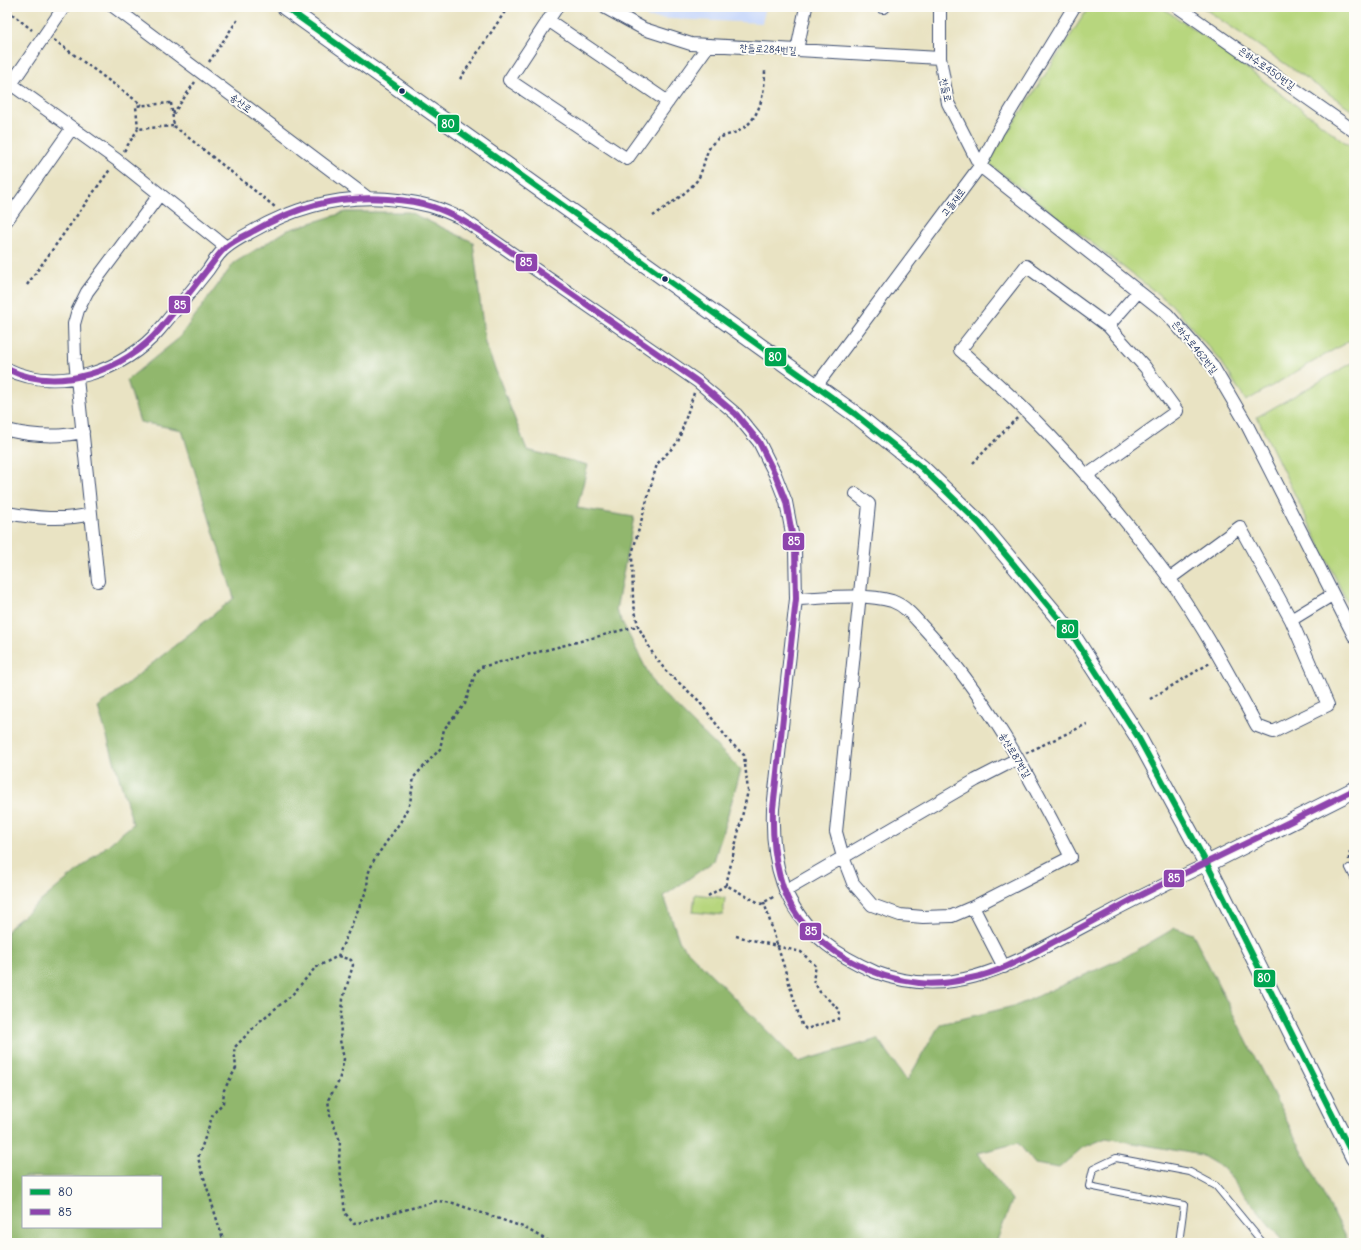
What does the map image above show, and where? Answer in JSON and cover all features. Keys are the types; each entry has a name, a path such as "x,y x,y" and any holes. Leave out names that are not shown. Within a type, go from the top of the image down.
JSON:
{"street":[{"path":"64,7 9,87 72,128 160,194 226,247"},
{"name":"송산로","path":"114,7 368,198"},
{"path":"285,7 861,419 922,468 980,524 1071,633 1138,737 1207,864 1354,1158"},
{"path":"557,7 509,80 627,159 708,46"},
{"name":"찬들로284번길","path":"604,7 644,29 691,44 940,58"},
{"path":"797,50 806,7"},
{"name":"찬들로","path":"940,7 940,58 948,103 980,166"},
{"name":"고들재로","path":"816,386 980,166 998,131 1074,7"},
{"name":"은하수로450번길","path":"1178,7 1354,131"},
{"path":"548,20 668,102"},
{"path":"7,220 72,128"},
{"name":"은하수로462번길","path":"980,166 1167,314 1212,365 1246,423 1354,636"},
{"path":"98,581 73,339 74,324 78,310 88,292 160,194"},
{"path":"7,369 51,380 77,378 121,361 139,349 159,330 226,247 289,213 340,199 368,198 400,200 431,206 461,218 697,381 736,414 759,442 775,474 786,502 795,549 796,599 772,823 772,836 781,893 798,917 813,933 844,957 902,981 922,984 973,978 1004,967 1140,896 1354,790"},
{"path":"1086,476 1177,411 1145,367 1108,326 1026,266 960,350 1025,410 1086,476 1169,578 1219,657 1257,726 1274,732 1328,705 1291,620 1240,527 1169,578"},
{"path":"1108,326 1138,292"},
{"path":"7,430 23,434 46,436 69,435 83,432"},
{"path":"856,494 869,504 836,832 843,857 853,883 872,905 900,915 923,916 952,916 973,907 1004,967"},
{"path":"7,513 31,517 55,518 75,518 90,514"},
{"path":"1291,620 1332,595"},
{"name":"송산로87번길","path":"796,599 860,597 893,601 908,610 936,641 966,680 1020,757 1071,857 973,907"},
{"path":"781,893 976,780 1020,757"}],"lane":[{"path":"1350,868 1354,878"},
{"path":"1179,1243 1184,1205 1089,1186 1093,1169 1116,1158 1190,1172 1216,1186 1263,1243"}],"path":[{"path":"460,79 508,7"},
{"path":"7,10 32,30"},
{"path":"209,62 238,19"},
{"path":"51,38 142,106"},
{"path":"653,216 671,203 698,179 706,153 714,142 725,135 740,131 754,117 763,99 765,69"},
{"path":"172,114 198,78"},
{"path":"121,155 138,129 136,106 171,103 174,126 276,208"},
{"path":"138,129 174,126"},
{"path":"27,285 112,166"},
{"path":"695,389 678,442 657,464 632,554 633,600 638,626 653,654 666,671 698,700 730,742 744,755 748,791 726,885 708,896"},
{"path":"973,463 1025,410"},
{"path":"224,1243 198,1158 214,1114 223,1103 224,1090 236,1068 234,1048 260,1020 291,996 315,968 338,956 367,889 368,874 374,860 401,821 410,803 414,778 440,749 444,729 465,704 475,674 482,667 638,626"},
{"path":"1150,699 1219,657"},
{"path":"1020,757 1087,724"},
{"path":"1350,868 1349,854 1354,849"},
{"path":"726,885 761,904 781,893"},
{"path":"736,936 778,946 801,952 816,966 813,980 820,992 840,1010 839,1020 806,1029 802,1025 778,946 764,902"},
{"path":"338,956 351,960 353,965 343,999 340,1040 344,1059 339,1081 328,1100 330,1115 340,1141 339,1161 345,1213 354,1224 437,1202 453,1203 523,1227 552,1243"}],"shaded area":[{"path":"633,7 766,7 762,23 649,18"}],"green space":[{"path":"1089,7 1161,7 1204,36 1354,149 1354,338 1246,401 1221,361 1171,304 988,163"},
{"path":"1202,7 1354,7 1354,111"},
{"path":"346,212 409,212 473,242 485,343 527,450 588,465 577,508 634,517 616,610 655,686 741,770 714,861 664,896 680,943 798,1062 878,1039 907,1081 940,1024 1018,1005 1125,957 1175,928 1193,934 1348,1243 1284,1243 1223,1168 1201,1155 1106,1138 1082,1148 1059,1168 1035,1164 1018,1143 978,1153 1012,1201 996,1243 7,1243 7,931 133,824 98,707 234,598 182,430 140,422 127,380 178,339 234,263 288,230"},
{"path":"1354,362 1354,616 1257,417"},
{"path":"695,894 725,898 723,915 693,912"}],"transit line":[{"name":"80","path":"285,7 855,414 922,468 980,524 1071,633 1138,737 1207,864 1354,1158"},
{"name":"85","path":"7,369 27,376 48,379 69,378 90,374 110,367 145,344 160,329 223,249 238,239 283,216 316,205 333,201 369,198 394,199 417,203 448,213 491,238 697,381 736,414 759,442 775,474 786,502 795,549 796,599 773,809 773,837 780,880 791,906 810,931 837,953 869,970 885,976 925,984 959,981 991,973 1030,955 1139,896 1354,790"}]}
